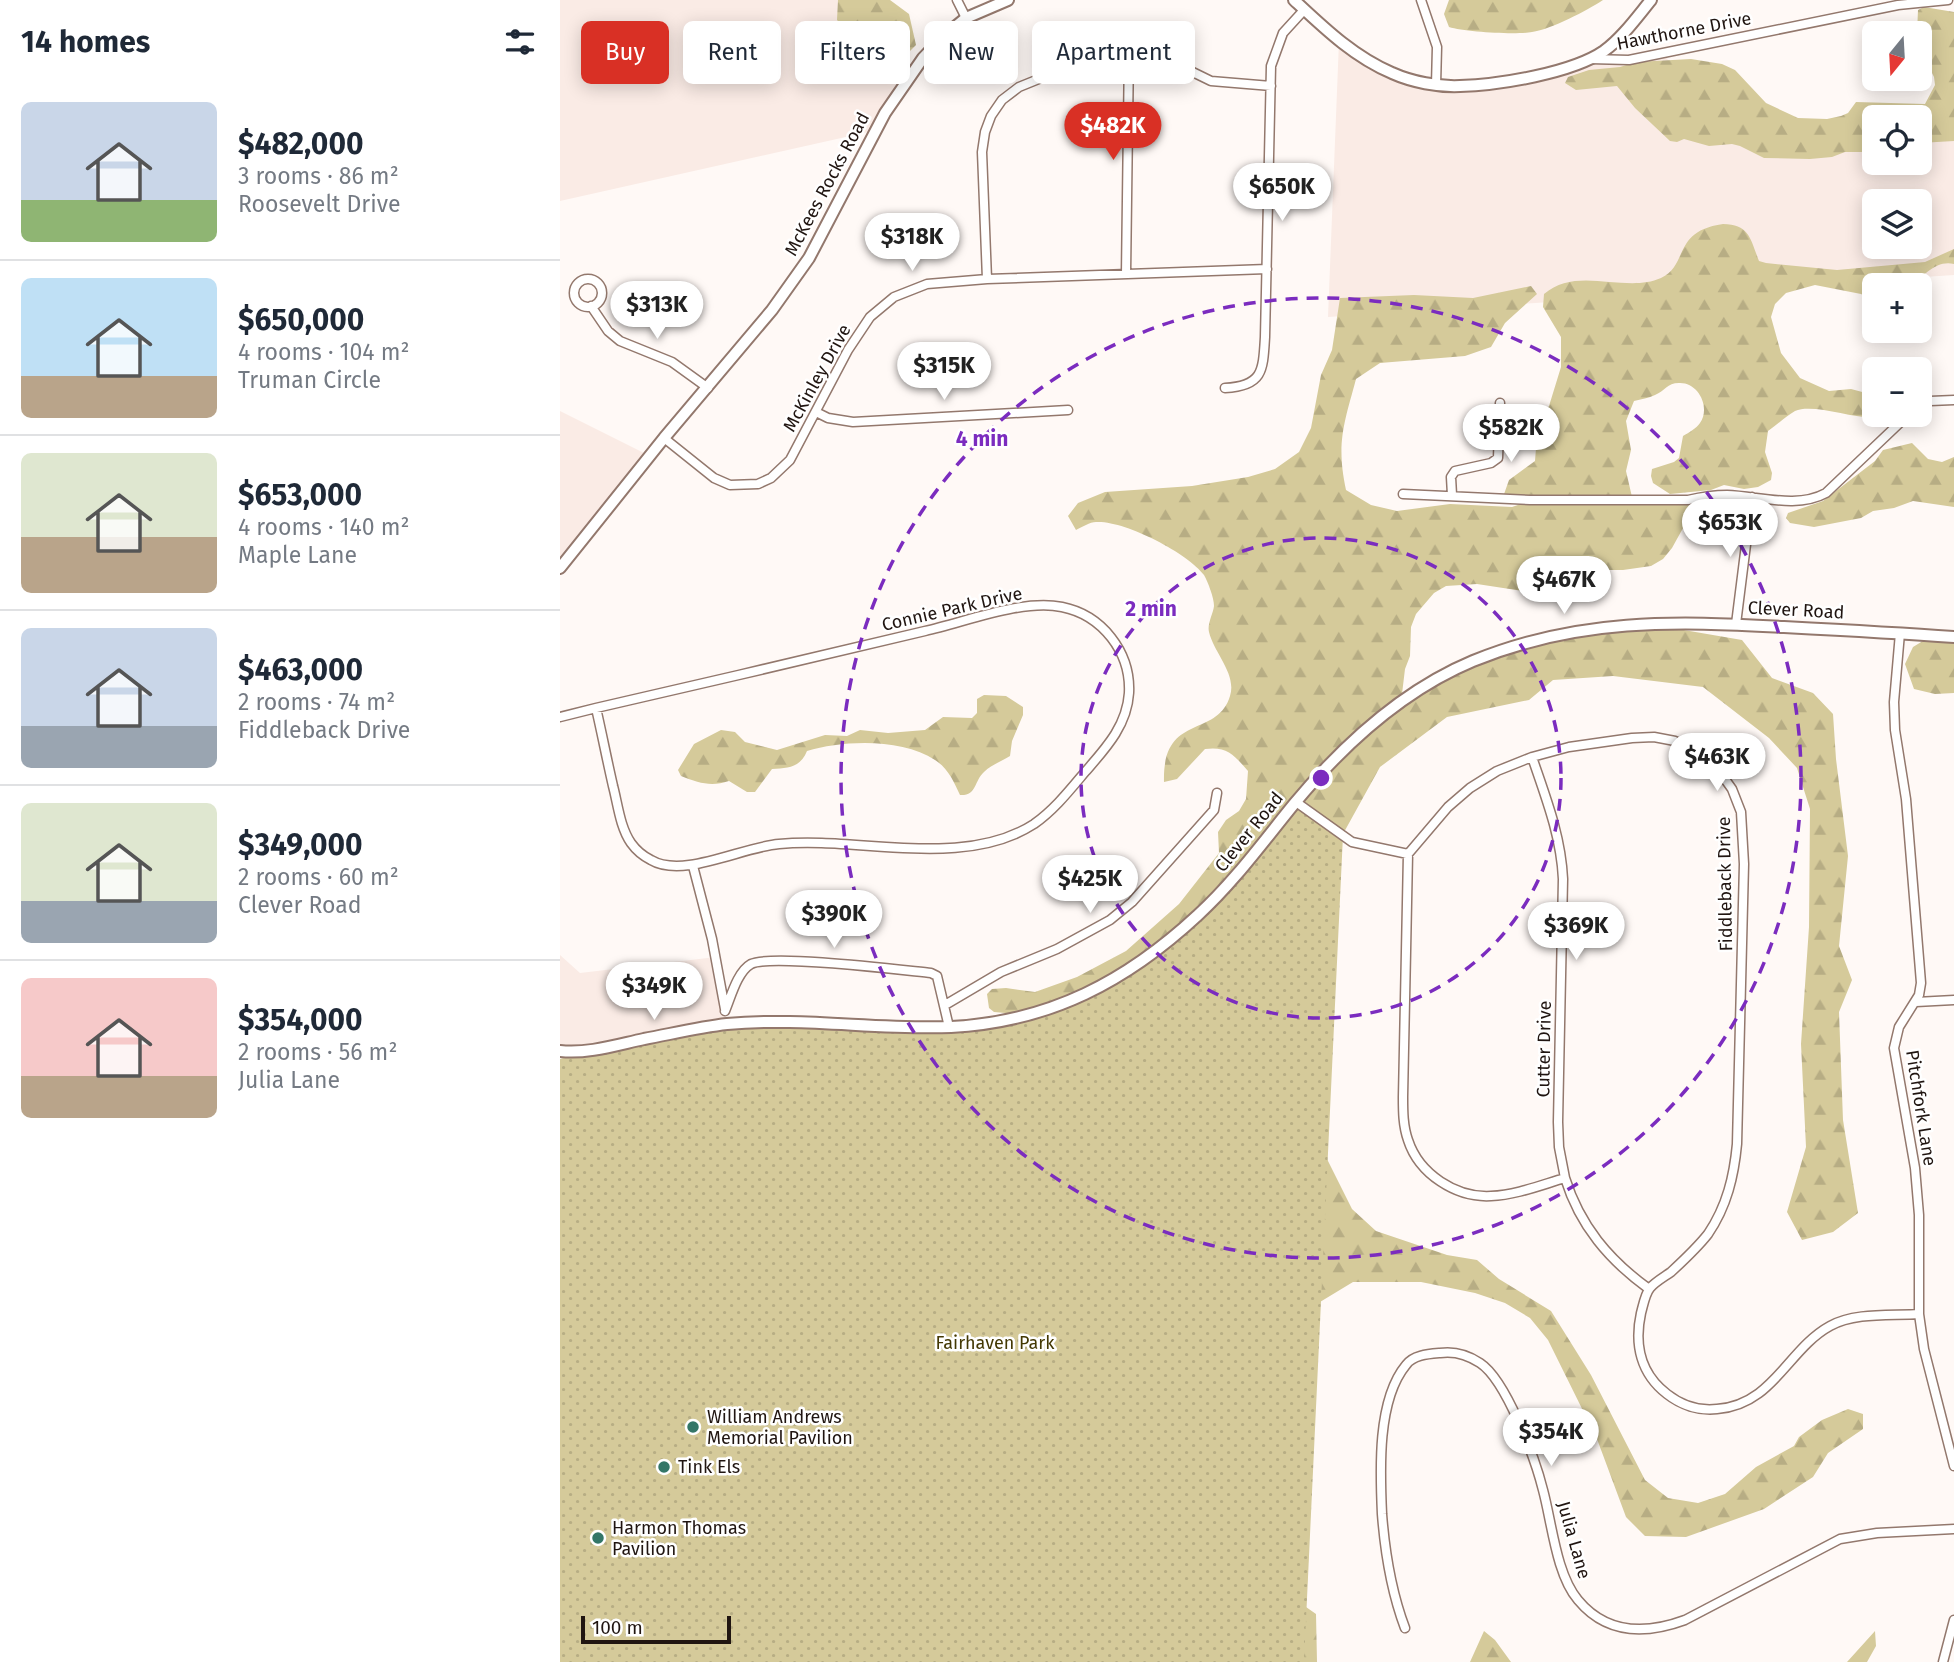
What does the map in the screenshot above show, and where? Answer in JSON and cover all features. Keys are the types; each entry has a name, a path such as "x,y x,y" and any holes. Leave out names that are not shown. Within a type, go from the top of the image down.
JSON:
{"street":[{"path":"957,0 966,18"},
{"name":"McKees Rocks Road","path":"560,568 664,438 772,310 809,258 885,113 904,85 944,36 966,18 1008,0"},
{"path":"1294,0 1366,60 1394,74 1436,85 1459,86 1519,78 1566,68 1590,59 1618,38 1651,0"},
{"path":"1421,0 1437,47 1436,85"},
{"name":"Hawthorne Drive","path":"1590,59 1629,60 1898,5 1948,0"},
{"path":"1225,388 1245,387 1255,381 1262,368 1265,345 1271,66 1283,33 1304,9"},
{"path":"1195,73 1211,81 1270,86"},
{"path":"987,279 982,152 985,132 991,116 1002,100 1019,87 1032,82"},
{"path":"1126,274 1129,84"},
{"name":"McKinley Drive","path":"664,438 714,478 730,485 758,484 771,478 782,470 858,332 881,306 908,290 927,284 987,279 1267,269"},
{"path":"590,306 607,331 620,341 672,362 708,388"},
{"path":"1932,401 1954,400"},
{"path":"1452,495 1451,477 1455,471 1491,463 1498,458 1500,403"},
{"path":"816,412 828,418 853,422 1068,410"},
{"path":"1404,494 1530,500 1688,500 1709,496 1802,501 1815,499 1826,493 1895,427"},
{"path":"1736,624 1752,497"},
{"name":"Connie Park Drive","path":"560,717 1021,608 1042,606 1077,611 1097,622 1112,638 1124,657 1129,677 1129,696 1120,728 1065,797 1032,825 1006,837 978,845 927,848 841,842 777,844 737,852 693,866"},
{"name":"Clever Road","path":"560,1051 586,1051 727,1024 802,1021 949,1027 1018,1017 1058,1006 1096,990 1153,955 1222,892 1296,802 1351,742 1381,716 1415,692 1473,661 1521,644 1571,631 1643,622 1736,624 1954,637"},
{"name":"Pitchfork Lane","path":"1900,634 1894,702 1895,730 1906,799 1921,983 1916,1002 1899,1027 1895,1048 1916,1168 1919,1314 1924,1349 1954,1466"},
{"path":"596,708 619,812 630,842 639,852 664,866 693,866 712,939 727,1024"},
{"name":"Fiddleback Drive","path":"1408,854 1448,807 1470,788 1497,771 1532,757 1569,747 1632,738 1654,737 1675,741 1700,753 1717,768 1732,789 1741,812 1744,864 1737,1144 1734,1170 1728,1196 1707,1234 1685,1259 1649,1289"},
{"name":"Cutter Drive","path":"1532,757 1557,829 1562,854 1558,1122 1559,1147 1565,1178"},
{"path":"945,1006 1001,972 1057,949 1110,920 1142,892 1214,810 1217,793"},
{"path":"1296,802 1352,842 1408,854 1403,1118 1408,1140 1420,1162 1436,1179 1471,1195 1511,1194 1565,1178 1572,1201 1589,1231 1612,1259 1649,1289 1639,1324 1639,1349 1642,1363 1658,1386 1682,1403 1711,1410 1740,1405 1753,1398 1829,1326 1851,1319 1919,1314"},
{"path":"725,1011 750,965 768,961 845,964 931,972 940,982 949,1027"},
{"path":"1916,1002 1954,1000"},
{"path":"560,1059 586,1051"},
{"name":"Julia Lane","path":"1405,1628 1386,1560 1381,1490 1382,1454 1386,1411 1398,1373 1409,1360 1424,1354 1446,1352 1465,1355 1482,1364 1493,1376 1518,1422 1542,1487 1568,1585 1578,1601 1592,1613 1625,1629 1642,1631 1663,1628 1685,1620 1840,1539 1877,1533 1954,1529"},
{"path":"1943,1662 1954,1620"}],"shaded area":[{"path":"560,0 875,0 882,21 795,21 795,84 904,84 877,130 560,201"},
{"path":"1339,41 1366,60 1436,85 1519,78 1590,59 1613,61 1666,52 1684,138 1862,122 1862,175 1932,175 1932,116 1954,113 1954,275 1862,273 1862,281 1328,317"},
{"path":"560,411 650,456 560,568"},
{"path":"560,955 580,973 716,957 727,1024 560,1051"}],"green space":[{"path":"838,0 890,0 909,14 916,45 910,51 910,21 837,20"},
{"path":"1449,0 1603,0 1549,27 1515,33 1478,32 1449,27 1444,14"},
{"path":"1924,7 1954,12 1954,141 1932,142 1932,105 1862,105 1862,152 1845,152 1832,157 1810,159 1764,158 1732,144 1709,146 1684,139 1670,141 1635,108 1617,86 1576,90 1565,83 1568,77 1589,70 1620,67 1636,62 1691,59 1722,64 1735,70 1766,103 1798,118 1827,119 1841,116 1848,113 1856,102 1925,104 1935,85 1932,73 1932,21 1918,21 1918,10"},
{"path":"1723,224 1739,227 1751,239 1759,261 1766,263 1837,270 1925,262 1954,249 1954,264 1941,264 1927,273 1862,273 1862,295 1815,285 1786,293 1775,304 1771,317 1781,353 1800,378 1829,391 1851,389 1862,392 1862,416 1816,409 1795,411 1768,431 1765,452 1772,473 1771,480 1758,487 1744,489 1724,485 1711,490 1670,494 1653,483 1652,469 1679,458 1683,436 1699,425 1703,417 1703,403 1697,391 1686,384 1675,383 1653,396 1634,401 1626,421 1631,450 1626,471 1632,497 1503,497 1509,480 1535,461 1536,448 1530,435 1532,428 1549,406 1561,367 1561,337 1543,307 1544,294 1571,282 1586,280 1632,283 1661,278 1670,272 1688,241 1707,228"},
{"path":"1531,286 1537,294 1505,323 1491,347 1465,356 1380,363 1356,379 1342,446 1346,490 1371,505 1397,511 1450,504 1512,507 1530,501 1688,502 1693,510 1672,548 1663,559 1651,566 1623,570 1580,570 1566,574 1543,590 1530,592 1477,584 1446,586 1434,593 1416,614 1411,627 1410,656 1405,669 1402,694 1351,742 1219,892 1151,952 1095,988 1017,1014 994,1012 989,1008 987,994 992,989 1035,992 1077,977 1126,951 1179,904 1219,853 1218,832 1226,820 1239,811 1246,799 1248,771 1225,750 1205,749 1177,779 1164,782 1166,760 1172,745 1181,735 1214,718 1230,696 1228,672 1209,632 1214,603 1204,575 1184,557 1138,532 1122,526 1096,522 1076,530 1068,516 1078,503 1105,492 1192,486 1248,477 1275,469 1299,452 1311,428 1321,375 1332,350 1340,298 1414,295 1473,298"},
{"path":"1912,443 1928,459 1942,462 1954,457 1954,507 1913,501 1894,508 1873,511 1861,518 1814,527 1790,523 1786,518 1788,513 1823,501 1875,461 1883,450"},
{"path":"1643,623 1742,640 1772,678 1813,693 1833,714 1848,856 1839,946 1852,980 1839,1012 1843,1120 1858,1213 1833,1232 1802,1240 1787,1212 1806,1147 1801,1044 1809,927 1810,809 1797,768 1769,738 1703,687 1613,676 1553,680 1529,700 1447,717 1380,767 1343,834 1304,807 1327,1159 1352,1209 1376,1231 1447,1255 1477,1260 1499,1279 1551,1311 1591,1375 1645,1480 1668,1498 1698,1503 1725,1494 1756,1467 1794,1446 1799,1437 1822,1420 1848,1409 1863,1414 1863,1429 1828,1453 1813,1477 1764,1509 1686,1537 1645,1536 1626,1517 1597,1439 1548,1340 1530,1318 1505,1303 1475,1293 1421,1282 1353,1282 1320,1302 1306,1607 1316,1614 1317,1662 1119,1662 981,1033 1137,977 1324,772 1415,692 1522,645"},
{"path":"1931,636 1954,638 1954,693 1935,694 1914,689 1905,664 1913,647"},
{"path":"984,695 1006,696 1023,707 1023,715 1012,741 1010,756 987,770 966,795 960,795 947,771 935,760 906,748 872,743 821,747 807,751 797,764 772,769 755,792 747,792 729,781 716,784 699,782 681,776 678,770 694,744 721,730 735,732 745,742 777,750 825,735 847,736 860,730 888,733 925,730 943,717 972,718 977,713 977,699"},
{"name":"Fairhaven Park","path":"1296,802 1343,835 1304,1662 560,1662 560,1059 586,1050 727,1024 979,1024 1096,990 1199,915"},
{"path":"1484,1631 1495,1640 1511,1662 1470,1662"},
{"path":"1875,1631 1876,1646 1867,1662 1847,1662"}],"place":[{"name":"William Andrews Memorial Pavilion","path":"693,1427"},
{"name":"Tink Els","path":"664,1467"},
{"name":"Harmon Thomas Pavilion","path":"598,1538"}]}
